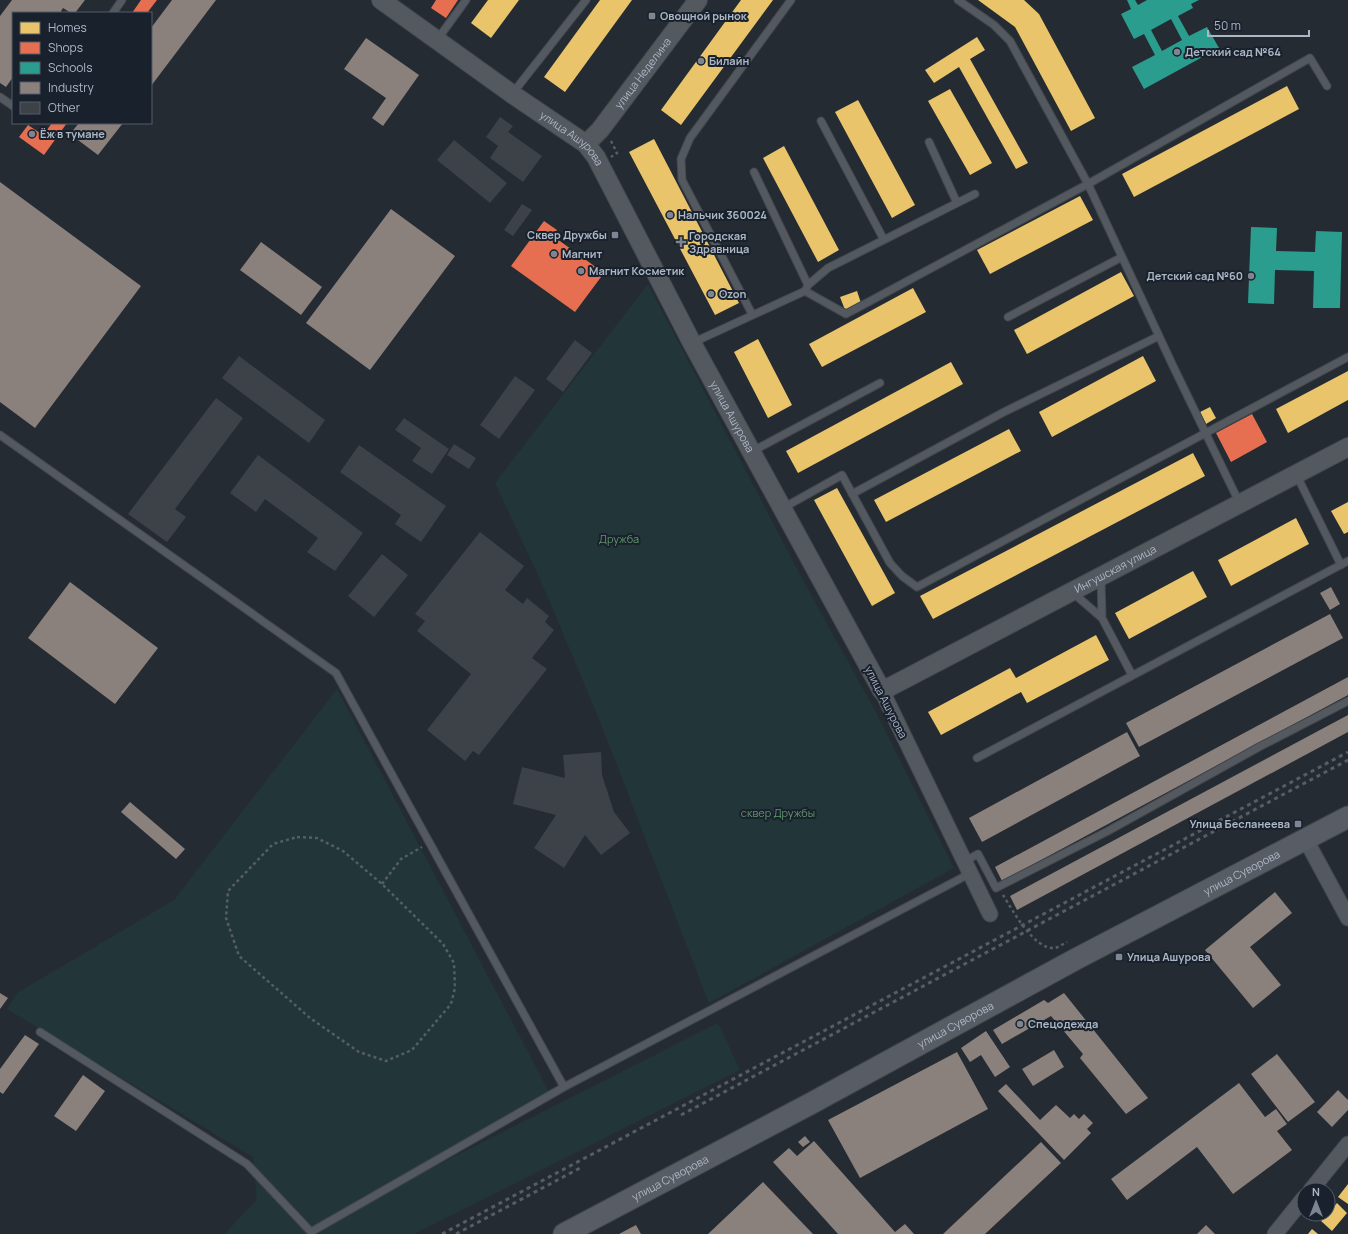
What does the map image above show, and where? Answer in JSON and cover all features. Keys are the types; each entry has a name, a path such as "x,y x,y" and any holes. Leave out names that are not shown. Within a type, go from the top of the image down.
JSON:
{"main road":[{"name":"улица Суворова","path":"564,1234 810,1104 1076,959 1348,817"}],"street":[{"name":"улица Ашурова","path":"381,0 512,94 586,144 596,157 692,343 882,692 990,914"},
{"name":"улица Неделина","path":"586,144 600,130 698,0"},
{"name":"Ингушская улица","path":"882,692 1348,447"},
{"path":"1306,840 1348,918"},
{"path":"1317,1182 1348,1144"},
{"path":"1275,1234 1296,1208"}],"lane":[{"path":"114,12 122,0"},
{"path":"436,40 466,0"},
{"path":"512,94 586,0"},
{"path":"752,314 682,180 681,160 690,138 791,0"},
{"path":"958,0 994,25 1010,41 1088,184 1240,504"},
{"path":"754,172 807,288 846,314 1088,184 1310,58 1327,86"},
{"path":"0,97 12,105"},
{"path":"821,121 884,240"},
{"path":"929,142 957,203"},
{"path":"692,343 807,288 828,268 975,194"},
{"path":"1008,317 1122,257"},
{"path":"852,494 1004,412 1159,336"},
{"path":"782,508 842,475 890,563 902,576 917,587 1348,357"},
{"path":"751,452 880,383"},
{"path":"0,435 336,673 564,1087"},
{"path":"977,758 1345,563 1296,474"},
{"path":"1101,576 1102,618"},
{"path":"1072,591 1102,618 1132,675"},
{"path":"40,1032 247,1164 311,1232 564,1087 968,867 978,854 996,888 998,888 1108,831 1259,747 1348,701"}],"path":[{"path":"608,159 618,153 610,139"},
{"path":"297,837 317,838 343,851 382,884 443,944 454,963 455,988 451,1004 412,1050 386,1061 359,1052 310,1018 239,956 226,918 228,891 273,844 297,837"},
{"path":"382,884 401,859 430,843"},
{"path":"998,888 1028,931 1041,945 1055,948 1067,942"}],"green space":[{"name":"сквер Дружбы","path":"648,284 804,582 877,714 954,868 709,1003 601,724 544,588 495,483"},
{"path":"337,689 550,1094 366,1201 718,1023 740,1070 414,1234 224,1234 257,1200 253,1157 7,1009 17,993 174,900"}],"building: Homes":[{"path":"488,0 519,0 491,38 471,23"},
{"path":"600,0 632,0 565,92 544,77"},
{"path":"741,0 773,0 681,125 661,110"},
{"path":"978,0 1024,0 1039,14 1095,118 1071,131 1015,27"},
{"path":"977,37 985,50 970,59 1028,163 1016,169 959,67 934,83 925,70"},
{"path":"1287,86 1299,109 1134,197 1122,174"},
{"path":"950,89 992,163 970,175 928,101"},
{"path":"858,100 915,205 892,218 835,112"},
{"path":"654,139 739,303 715,315 629,152"},
{"path":"784,146 839,250 818,262 763,158"},
{"path":"1080,196 1093,220 990,274 977,250"},
{"path":"1121,272 1134,296 1027,354 1014,330"},
{"path":"913,288 926,312 822,367 809,344"},
{"path":"857,291 861,303 845,310 840,297"},
{"path":"758,339 792,405 768,418 734,352"},
{"path":"1143,356 1156,381 1052,437 1039,412"},
{"path":"951,362 963,384 798,473 786,451"},
{"path":"1348,371 1348,400 1288,433 1276,409"},
{"path":"1210,407 1216,418 1206,424 1200,412"},
{"path":"1009,429 1021,451 886,522 874,500"},
{"path":"1193,453 1205,476 933,619 920,596"},
{"path":"837,488 895,593 872,606 814,500"},
{"path":"1348,502 1348,532 1344,534 1331,511"},
{"path":"1296,518 1309,544 1231,586 1218,560"},
{"path":"1193,571 1207,597 1129,639 1115,613"},
{"path":"1096,635 1109,660 1027,703 1021,692 941,735 928,712 1010,668 1016,678"},
{"path":"1348,1184 1348,1204 1338,1197"},
{"path":"1337,1203 1347,1213 1332,1231 1322,1222 1336,1222"},
{"path":"1312,1229 1318,1234 1308,1234"}],"building: Shops":[{"path":"141,0 157,0 148,12 133,12"},
{"path":"436,0 458,0 446,18 431,8"},
{"path":"51,124 66,124 44,155 19,137 28,125 43,135"},
{"path":"544,221 557,230 553,236 604,273 575,312 511,266"},
{"path":"1252,414 1267,442 1231,462 1216,433"}],"building: Schools":[{"path":"1127,0 1135,0 1138,5 1147,0 1199,0 1191,4 1193,8 1178,16 1189,36 1207,27 1219,48 1144,89 1132,67 1155,55 1144,34 1134,39 1121,14 1131,9","holes":["1171,19 1182,40 1162,51 1151,30"]},
{"path":"1251,227 1277,228 1276,251 1315,252 1316,231 1342,232 1340,308 1313,308 1314,271 1275,270 1274,304 1248,303"}],"building: Industry":[{"path":"12,0 85,0 76,12 69,12 63,8 61,12 12,12 12,78 6,87 0,83 0,16"},
{"path":"172,0 216,0 152,85 152,27"},
{"path":"366,38 419,75 383,126 372,118 386,98 344,69"},
{"path":"78,124 122,124 98,155 70,134"},
{"path":"0,182 141,286 35,428 0,402"},
{"path":"391,209 455,256 370,370 306,323"},
{"path":"261,242 322,287 301,315 240,270"},
{"path":"70,582 158,648 115,704 28,638"},
{"path":"1331,587 1340,604 1330,610 1320,593"},
{"path":"1330,614 1343,638 1139,747 1126,723"},
{"path":"1348,677 1348,695 1002,881 995,867"},
{"path":"1348,715 1348,732 1017,910 1010,896"},
{"path":"1127,732 1140,756 982,842 969,818"},
{"path":"130,802 185,849 176,859 121,812"},
{"path":"1275,892 1292,913 1250,947 1281,985 1253,1008 1205,950"},
{"path":"0,993 8,998 0,1009"},
{"path":"1064,993 1148,1098 1126,1114 1080,1058 1083,1054 1051,1016 1002,1044 993,1030 1044,1000 1048,1003"},
{"path":"986,1031 1010,1067 995,1077 981,1055 970,1062 961,1048"},
{"path":"25,1035 39,1044 3,1094 0,1092 0,1069"},
{"path":"1054,1050 1064,1067 1033,1086 1022,1069"},
{"path":"957,1052 988,1109 860,1178 828,1120"},
{"path":"1277,1054 1315,1102 1288,1122 1251,1074"},
{"path":"83,1075 105,1091 76,1131 54,1116"},
{"path":"1239,1083 1265,1117 1276,1109 1287,1124 1277,1131 1292,1150 1233,1194 1197,1147 1127,1200 1111,1179"},
{"path":"1006,1084 1040,1120 1056,1105 1070,1118 1074,1114 1079,1119 1084,1114 1093,1123 1087,1129 1091,1133 1064,1160 998,1091"},
{"path":"1338,1090 1348,1100 1348,1110 1332,1127 1317,1112"},
{"path":"805,1136 810,1142 803,1147 798,1142"},
{"path":"814,1141 895,1232 905,1224 914,1234 838,1234 773,1162 789,1148 797,1156"},
{"path":"1041,1142 1061,1163 985,1234 943,1234"},
{"path":"763,1182 813,1234 708,1234"},
{"path":"636,1225 641,1234 619,1234"},
{"path":"1206,1225 1215,1234 1197,1234"}],"building: Other":[{"path":"500,117 513,126 508,132 542,156 523,182 490,158 498,146 486,137"},
{"path":"454,140 507,183 490,203 437,160"},
{"path":"522,204 532,210 513,236 504,230"},
{"path":"575,340 592,353 563,392 546,379"},
{"path":"239,356 325,420 309,443 222,378"},
{"path":"515,376 535,390 499,439 480,425"},
{"path":"216,398 243,418 175,509 186,517 167,542 128,514"},
{"path":"404,418 449,449 432,474 412,461 421,448 395,430"},
{"path":"454,444 476,458 469,469 447,455"},
{"path":"359,445 446,506 421,542 395,524 401,515 340,472"},
{"path":"258,455 363,533 335,571 307,552 318,538 265,499 256,512 230,493"},
{"path":"480,532 524,566 505,590 523,604 527,598 549,616 545,622 554,630 532,658 547,669 479,755 473,751 465,761 427,730 471,674 417,631 425,621 415,614"},
{"path":"382,554 408,575 374,617 348,596"},
{"path":"601,752 602,775 614,812 630,833 601,855 585,835 564,868 534,848 556,815 513,804 522,767 565,778 563,755"}],"railway":[{"path":"442,1234 1348,752"},
{"path":"681,1115 1348,760"},
{"path":"456,1234 582,1167"}],"place":[{"name":"Овощной рынок","path":"652,16"},
{"name":"Детский сад №64","path":"1177,52"},
{"name":"Билайн","path":"701,61"},
{"name":"Ёж в тумане","path":"32,134"},
{"name":"Нальчик 360024","path":"670,215"},
{"name":"Сквер Дружбы","path":"615,235"},
{"name":"Городская Здравница","path":"681,242"},
{"name":"Магнит","path":"554,254"},
{"name":"Магнит Косметик","path":"581,271"},
{"name":"Детский сад №60","path":"1251,276"},
{"name":"Ozon","path":"711,294"},
{"name":"Улица Бесланеева","path":"1298,824"},
{"name":"Улица Ашурова","path":"1119,957"},
{"name":"Спецодежда","path":"1020,1024"}],"park label":[{"name":"Дружба","path":"619,539"}]}
